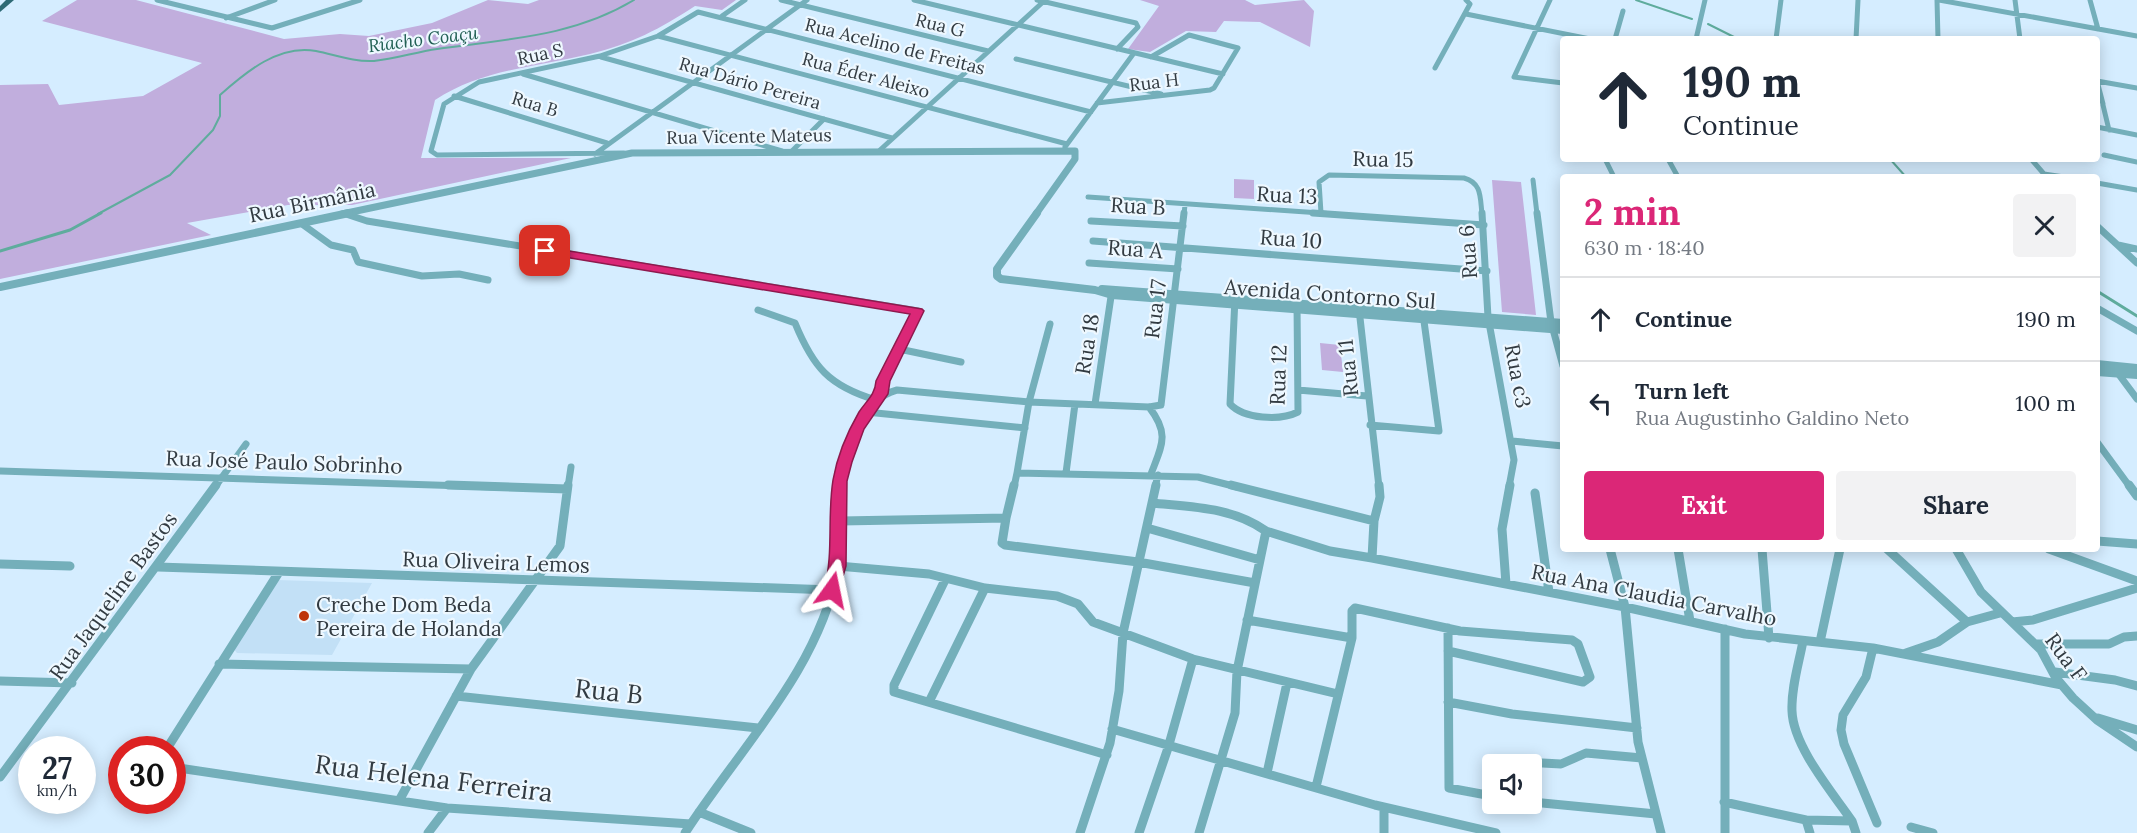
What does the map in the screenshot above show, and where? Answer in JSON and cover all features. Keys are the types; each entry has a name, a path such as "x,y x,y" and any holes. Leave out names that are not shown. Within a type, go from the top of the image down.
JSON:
{"highway":[{"path":"0,10 9,0"}],"street":[{"path":"157,0 266,28 278,27 360,0"},
{"path":"226,18 275,0"},
{"path":"722,16 745,0"},
{"name":"Rua G","path":"781,0 988,51"},
{"path":"586,162 607,143 807,0"},
{"path":"914,0 1116,49 1222,74 1238,48 1186,35 1151,57"},
{"path":"1435,68 1466,14 1470,4 1466,0"},
{"path":"1550,0 1515,75 1516,78 1524,80 1560,83"},
{"path":"1697,36 1705,0"},
{"path":"1776,36 1781,0"},
{"path":"1856,36 1858,0"},
{"path":"1938,36 1938,0 2137,36"},
{"path":"2015,0 2019,36"},
{"path":"2090,0 2095,36"},
{"path":"880,150 1017,25 1040,1 1132,22 1138,27 1116,49"},
{"path":"1616,36 1623,10"},
{"name":"Rua Acelino de Freitas","path":"692,15 703,12 722,16 1091,112"},
{"path":"1466,14 1574,36"},
{"name":"Rua S","path":"454,96 479,82 600,56 658,36 692,15"},
{"name":"Rua Éder Aleixo","path":"658,36 927,106 1066,146"},
{"path":"1066,146 1134,53"},
{"name":"Rua Dário Pereira","path":"600,56 892,138"},
{"path":"1016,59 1166,95"},
{"path":"521,74 782,151"},
{"name":"Rua H","path":"1097,104 1214,88 1222,74"},
{"path":"2100,82 2137,88"},
{"path":"2100,93 2109,130"},
{"name":"Rua B","path":"454,96 607,143"},
{"name":"Rua Vicente Mateus","path":"454,96 444,104 431,151 434,154 1066,146"},
{"path":"792,151 824,119"},
{"path":"2100,128 2137,135"},
{"name":"Avenida Contorno Sul","path":"1066,146 1075,151 1075,159 996,273 1001,279 1112,292 1556,327"},
{"name":"Rua Birmânia","path":"0,287 632,153"},
{"path":"2104,155 2137,162"},
{"path":"2034,162 2045,174"},
{"name":"Rua 15","path":"1321,213 1317,188 1323,177 1329,175 1464,178 1475,181 1478,185"},
{"path":"1533,180 1560,349"},
{"path":"2100,184 2137,190"},
{"name":"Rua 6","path":"1478,185 1484,225 1489,321"},
{"name":"Rua 13","path":"1088,197 1484,225"},
{"name":"Rua 17","path":"1149,407 1158,406 1163,402 1185,205"},
{"path":"346,214 350,218 367,221 918,311 883,381 879,397 866,412 851,443 840,481 841,521 838,566 813,642 758,728 688,829"},
{"name":"Rua B","path":"1091,221 1183,226"},
{"path":"302,224 331,245 353,250 358,262 382,269 430,277 459,274 488,280"},
{"path":"2100,229 2137,263"},
{"name":"Rua 10","path":"1093,241 1487,271"},
{"path":"2118,245 2137,249"},
{"name":"Rua A","path":"1089,263 1178,269"},
{"name":"Rua 18","path":"1095,404 1112,292"},
{"name":"Rua 12","path":"1234,301 1230,404 1239,412 1292,417 1298,412 1297,306"},
{"path":"758,309 795,323 802,345 825,378 855,394 879,397 905,390 1029,402 1149,407 1161,421 1165,434 1154,474 1147,528 1123,633 1107,755 1080,833"},
{"path":"2100,310 2137,331"},
{"name":"Rua 11","path":"1359,311 1370,425"},
{"path":"2100,315 2110,315"},
{"path":"1372,558 1374,521 1380,497 1370,425 1439,431 1440,424 1423,316"},
{"name":"Rua c3","path":"1489,321 1512,441 1513,470 1502,529 1506,584"},
{"path":"1050,324 1029,402 1002,543 1138,562 1255,583"},
{"path":"899,349 961,362"},
{"path":"2100,364 2137,368"},
{"path":"2112,366 2137,399"},
{"path":"2100,372 2137,375"},
{"path":"1298,390 1367,396"},
{"path":"1066,474 1076,404"},
{"path":"866,412 1025,428"},
{"path":"1512,441 1560,446"},
{"name":"Rua Jaqueline Bastos","path":"0,777 158,567 246,444"},
{"path":"2100,446 2134,494"},
{"path":"400,799 471,669 560,546 571,467"},
{"name":"Rua José Paulo Sobrinho","path":"0,471 567,489"},
{"path":"1017,473 1154,474 1218,481 1374,521"},
{"path":"1535,494 1549,592"},
{"name":"Rua Ana Claudia Carvalho","path":"1152,502 1226,513 1255,522 1266,531 1330,551 1625,607 1769,638 1873,648 2062,685"},
{"path":"841,521 1006,518"},
{"path":"1147,528 1260,561"},
{"path":"1199,833 1235,713 1237,671 1266,531"},
{"path":"2100,541 2137,544"},
{"path":"1611,552 1625,607 1642,758 1661,833"},
{"path":"1678,552 1689,621"},
{"path":"1762,552 1769,638"},
{"path":"1820,642 1839,552"},
{"path":"1890,552 1967,622"},
{"name":"Rua F","path":"1958,552 1981,592 2000,613 2035,644 2062,685 2094,717 2137,747"},
{"path":"2057,552 2137,581"},
{"path":"0,564 70,566"},
{"path":"838,566 881,568 928,574 984,588 1071,600 1078,603 1093,622 1193,659 1338,694"},
{"name":"Rua Oliveira Lemos","path":"158,567 533,582 832,590"},
{"path":"175,736 279,572"},
{"path":"945,580 893,688 898,695 929,702 1107,755"},
{"path":"929,702 984,588"},
{"path":"2012,622 2033,620 2137,588"},
{"path":"1316,787 1352,638 1352,611 1355,608 1448,628 1572,640 1578,644 1590,677 1583,682 1448,651"},
{"path":"1904,654 1938,642 1967,622 2000,613"},
{"path":"1247,620 1352,638"},
{"path":"1448,628 1449,788 1482,794"},
{"path":"1725,629 1725,833"},
{"path":"2035,644 2109,644 2124,636 2137,636"},
{"path":"1803,641 1792,711 1795,724 1809,755 1852,821 1856,833"},
{"path":"1873,648 1866,677 1843,715 1841,730 1844,744 1877,823"},
{"path":"1139,833 1169,744 1193,659"},
{"path":"219,664 471,669"},
{"path":"2055,672 2115,680 2137,686"},
{"path":"0,681 72,683"},
{"path":"1267,773 1287,683"},
{"name":"Rua B","path":"456,696 758,728"},
{"path":"1448,702 1512,714 1637,728"},
{"path":"2094,717 2137,730"},
{"path":"1112,729 1384,807 1496,833"},
{"path":"1542,763 1561,764 1586,753 1642,758"},
{"name":"Rua Helena Ferreira","path":"186,769 400,799 447,808 688,829"},
{"path":"1724,802 1806,820 1852,821"},
{"path":"1542,803 1656,814"},
{"path":"1384,807 1384,833"},
{"path":"428,833 447,808"},
{"path":"699,812 751,833"},
{"path":"1806,820 1810,833"},
{"path":"1911,827 1933,833"}],"shaded area":[{"path":"77,0 136,0 284,39 340,34 369,36 432,23 488,0 528,4 539,0 736,0 722,10 695,6 670,22 619,46 491,75 453,90 435,100 421,158 571,158 352,205 288,205 187,223 211,235 0,279 0,85 48,84 59,105 143,96 202,63 42,21"},
{"path":"1140,0 1245,0 1255,5 1304,0 1314,11 1310,47 1260,22 1224,21 1216,32 1186,31 1150,52 1128,49 1159,6"},
{"path":"1234,179 1254,180 1254,199 1234,198"},
{"path":"1492,180 1521,182 1536,315 1502,312"},
{"path":"1320,343 1340,345 1343,372 1322,370"},
{"name":"Creche Dom Beda Pereira de Holanda","path":"277,580 372,583 332,655 237,653 233,648"}],"waterway":[{"name":"Riacho Coaçu","path":"98,214 170,175 213,130 220,116 220,95 252,69 276,56 302,50 359,60 382,60 429,50 538,35 587,22 634,0"},
{"path":"1636,0 1692,19"},
{"path":"1708,24 1732,36"},
{"path":"1893,162 1903,174"},
{"name":"Riacho Coaçu","path":"0,251 70,230 101,213"},
{"path":"2100,293 2137,316"}],"place":[{"name":"Creche Dom Beda Pereira de Holanda","path":"304,616"}],"route":[{"path":"545,251 660,268 706,279 918,311 883,381 882,394 866,412 851,443 845,462 840,481 841,521 838,566 832,590"}]}
